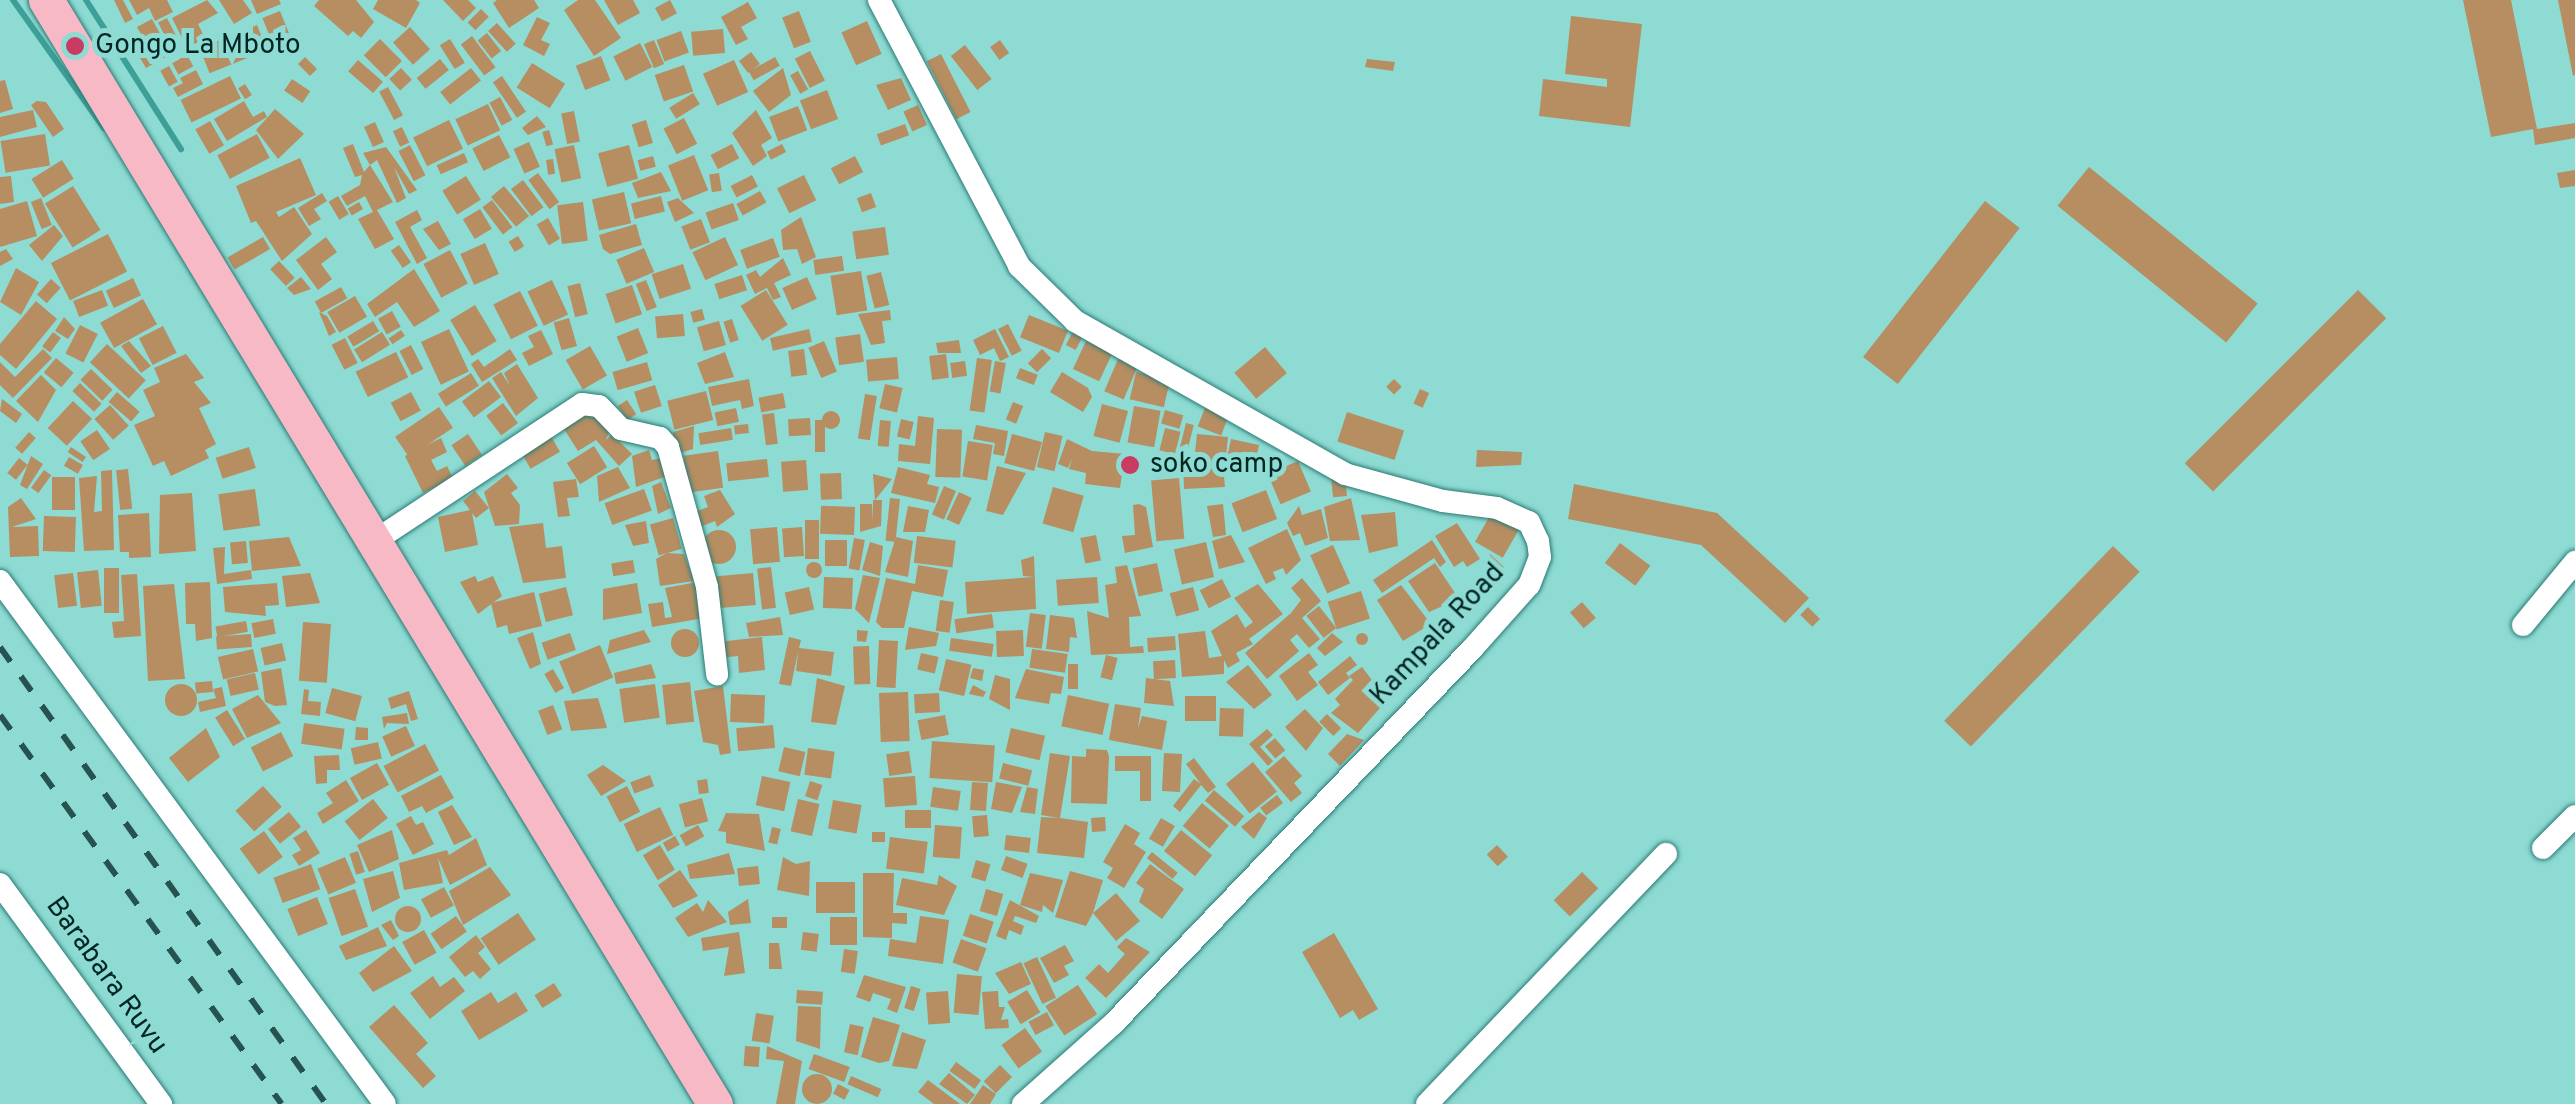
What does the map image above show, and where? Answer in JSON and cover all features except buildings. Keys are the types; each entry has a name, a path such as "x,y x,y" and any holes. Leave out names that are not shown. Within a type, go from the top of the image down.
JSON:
{"main road":[{"path":"46,0 715,1104"}],"street":[{"name":"Kampala Road","path":"879,0 1020,266 1074,321 1344,474 1443,501 1497,508 1529,522 1538,540 1540,557 1530,585 1472,649 1114,1024 1022,1104"},
{"path":"376,540 582,404 600,406 622,429 660,438 668,448 707,588 716,674"},
{"path":"2522,625 2575,562"},
{"path":"0,581 385,1104"},
{"path":"2543,848 2575,816"},
{"path":"1427,1104 1666,854"},
{"name":"Barabara Ruvu","path":"0,884 161,1104"}],"waterway":[{"path":"13,0 104,128"},
{"path":"86,0 181,149"}],"railway":[{"path":"0,647 326,1104"},
{"path":"0,715 282,1104"}],"place":[{"name":"Gongo La Mboto","path":"75,46"},
{"name":"soko camp","path":"1130,465"}]}
